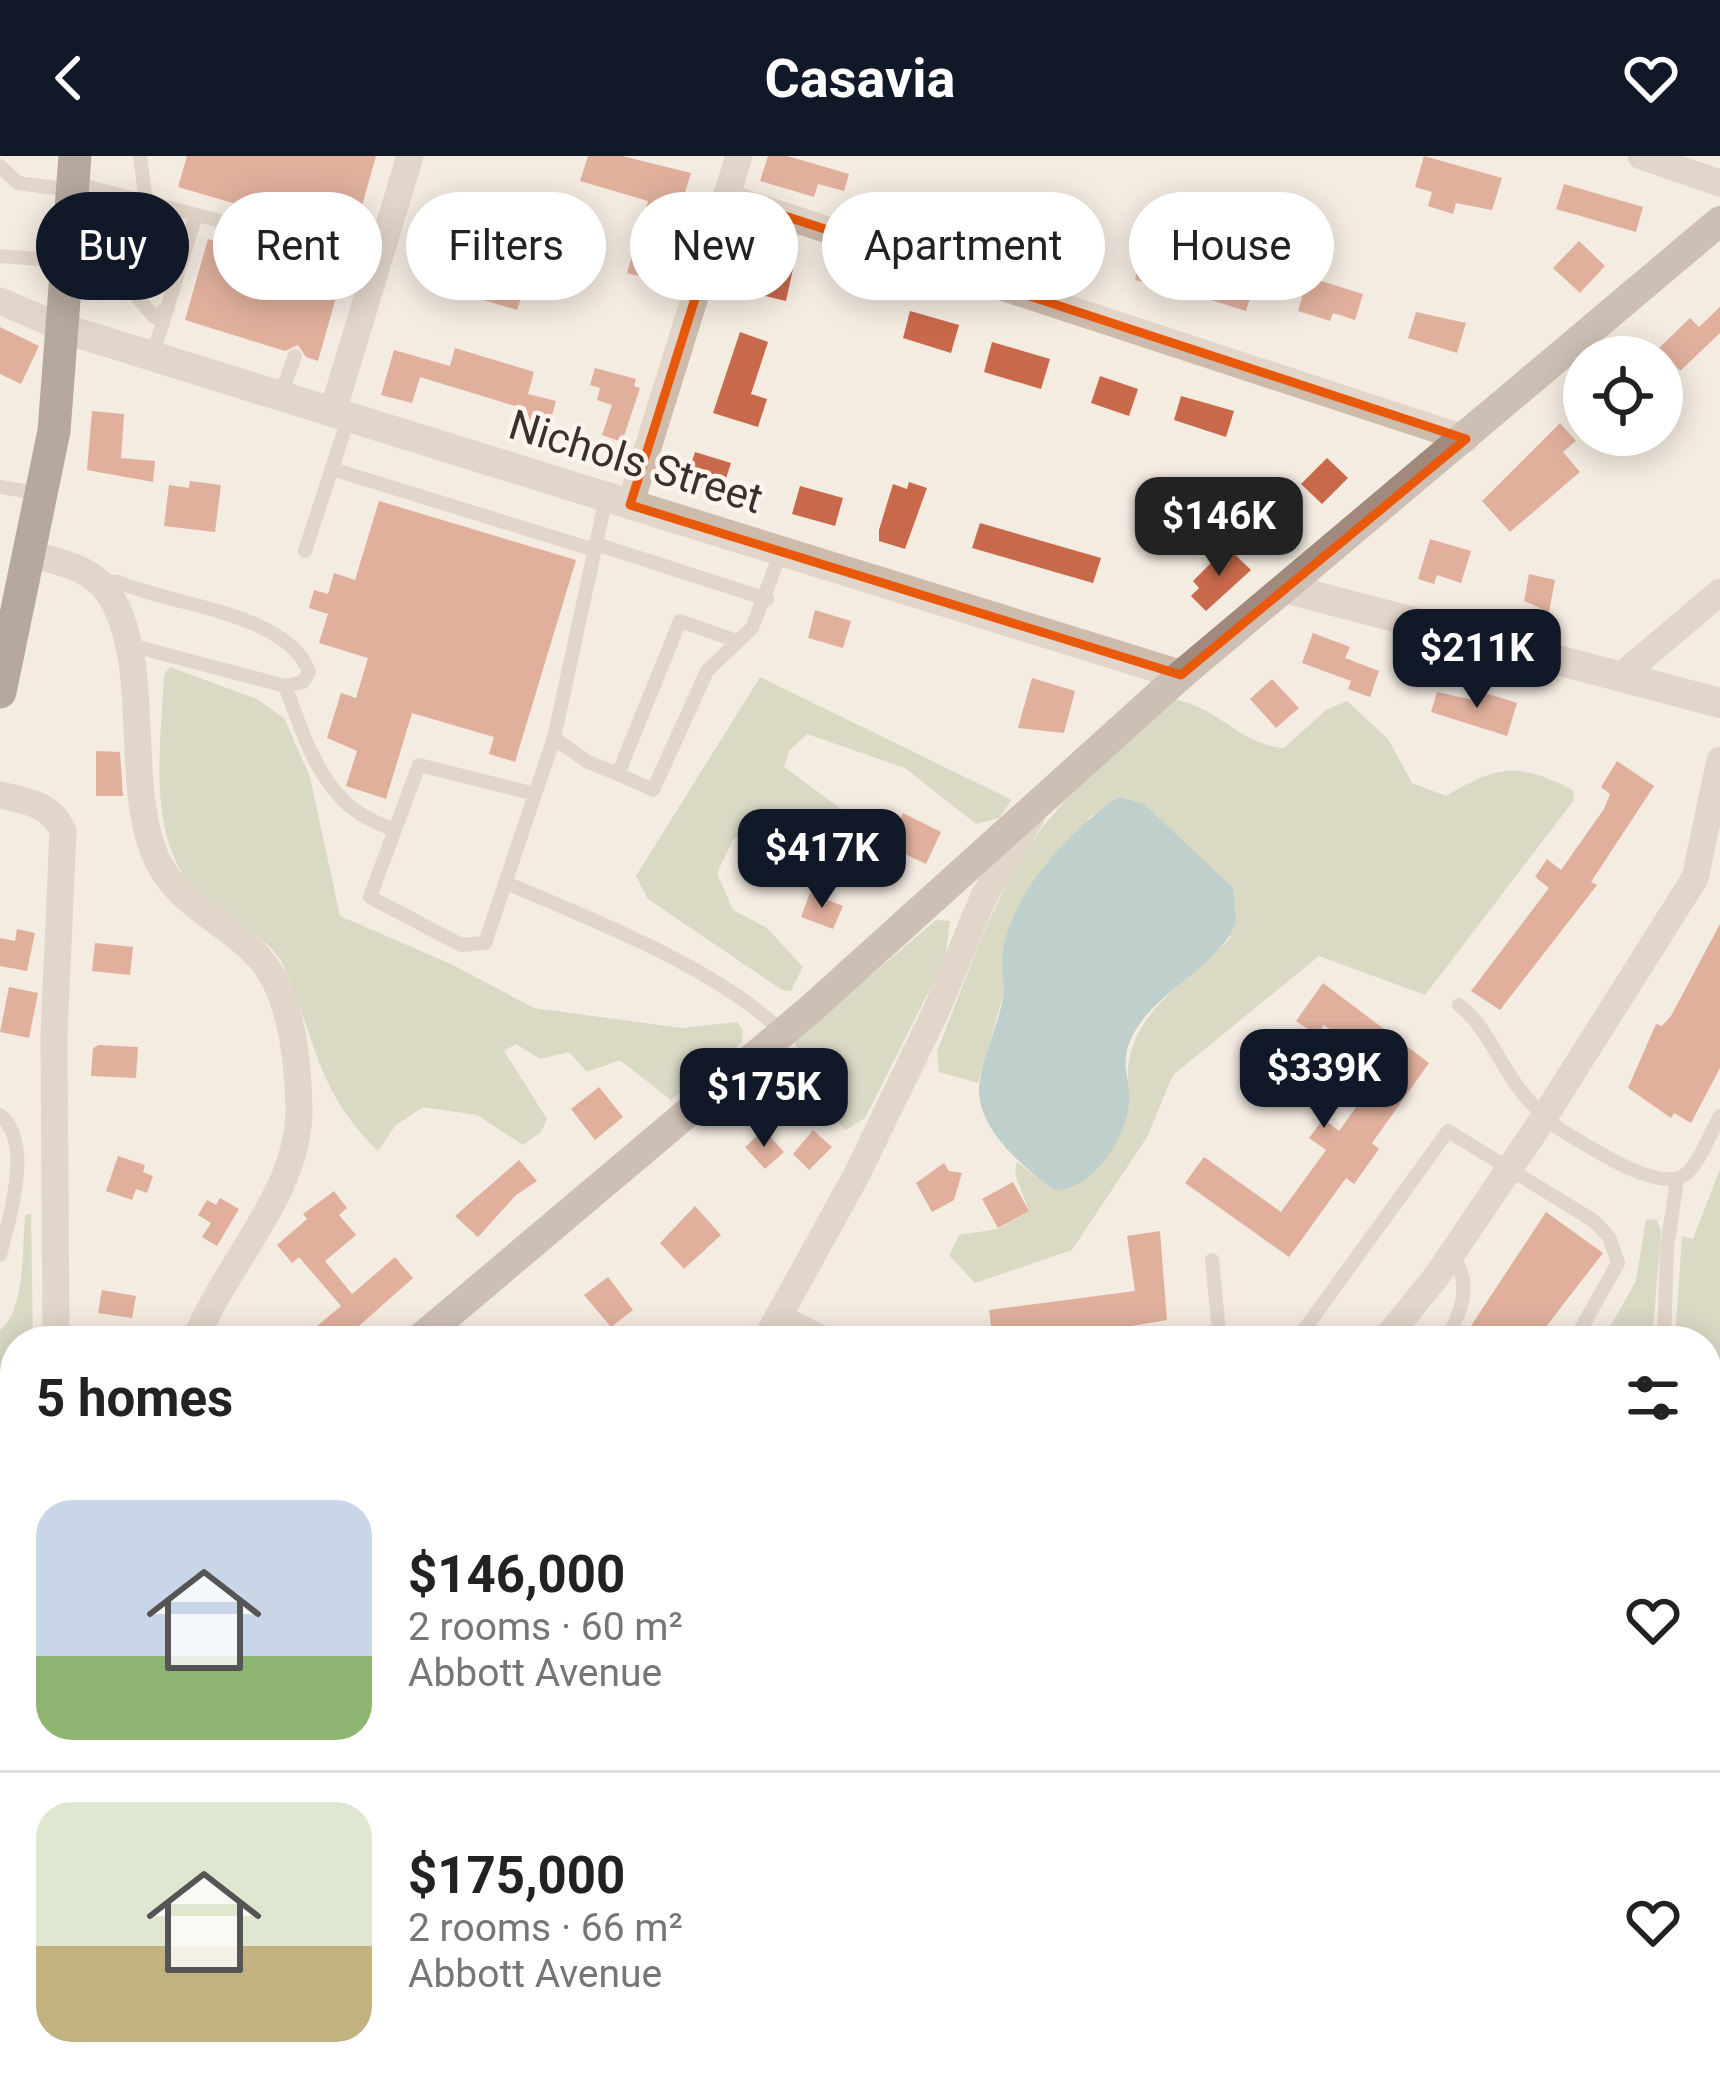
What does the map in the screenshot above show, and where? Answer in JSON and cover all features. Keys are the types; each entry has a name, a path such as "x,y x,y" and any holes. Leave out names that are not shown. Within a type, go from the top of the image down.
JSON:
{"highway":[{"path":"0,692 9,608 30,554 42,494 67,300"}],"main road":[{"path":"435,1326 783,1033 1181,676 1720,220"}],"street":[{"path":"341,413 410,156"},
{"path":"728,192 739,156"},
{"path":"1641,156 1720,183"},
{"path":"798,220 1466,439"},
{"path":"618,502 690,300"},
{"path":"0,301 65,329"},
{"name":"Nichols Street","path":"65,329 1181,676"},
{"path":"30,554 71,565 99,581 117,608 126,644 145,822 155,855 173,886 199,912 262,961 289,1020 298,1086 296,1144 201,1326"},
{"path":"1288,589 1720,703"},
{"path":"1622,676 1720,592"},
{"path":"1396,1326 1510,1169 1695,878 1720,760"},
{"path":"0,794 56,815 63,831 54,1036 56,1326"},
{"path":"774,1326 926,1032 984,896 1033,813"}],"lane":[{"path":"140,156 148,192"},
{"path":"0,166 19,183 73,176 119,192"},
{"path":"189,213 213,219"},
{"path":"154,354 196,215"},
{"path":"0,256 36,259"},
{"path":"140,300 154,317 168,308"},
{"path":"281,394 295,356"},
{"path":"304,551 332,469 341,413"},
{"path":"332,469 767,599"},
{"path":"0,487 42,494"},
{"path":"536,794 419,765 370,897 461,945 485,943 536,794 554,738 596,547 618,502"},
{"path":"554,738 588,762 653,790 707,671 752,628 767,599 782,549"},
{"path":"99,581 118,582 264,628 304,658 309,672 303,682 285,686 126,644"},
{"path":"619,774 680,621 737,641"},
{"path":"285,686 328,785 374,823 395,829"},
{"path":"506,883 626,936 761,1010 783,1033"},
{"path":"1459,1005 1476,1021 1515,1090 1544,1118 1646,1177 1677,1180 1689,1172 1720,1116"},
{"path":"0,1115 16,1142 0,1255"},
{"path":"1307,1326 1448,1131 1594,1221 1616,1252 1610,1281 1583,1326"},
{"path":"1664,1326 1667,1248 1677,1180"},
{"path":"1450,1255 1464,1285 1453,1326"},
{"path":"1212,1260 1219,1326"}],"highlighted area":[{"path":"727,197 1466,439 1181,675 630,505"}],"green space":[{"path":"170,667 257,699 284,718 310,777 340,916 451,964 534,1008 682,1028 737,1022 743,1030 742,1042 671,1100 620,1060 587,1072 569,1052 540,1059 516,1044 504,1051 547,1119 541,1132 523,1145 477,1115 423,1107 395,1126 378,1151 357,1129 329,1085 278,956 213,907 190,885 175,859 166,831 159,769 164,675"},
{"path":"760,677 1012,800 999,818 976,824 905,768 807,734 789,751 784,767 862,824 859,880 756,833 734,838 717,873 733,910 767,928 803,967 791,991 782,990 648,899 636,876"},
{"path":"1170,699 1200,708 1254,740 1284,748 1326,710 1347,701 1388,739 1412,783 1446,796 1494,773 1523,771 1573,790 1574,800 1425,995 1319,956 1173,1075 1147,1137 1072,1250 975,1283 949,1255 959,1235 998,1229 1029,1211 1015,1174 1017,1162 1054,1190 1130,1105 1128,1075 1141,1028 1172,991 1231,937 1092,815 1017,909 1003,951 1003,996 978,1083 939,1072 937,1051 980,942 1018,863 1064,802"},
{"path":"936,920 950,921 945,959 865,1118 846,1130 835,1119 826,1080 794,1041"},
{"path":"1720,1169 1720,1326 1676,1326 1682,1236 1693,1239"},
{"path":"31,1213 33,1326 4,1326 19,1293 25,1216"},
{"path":"1646,1219 1657,1220 1661,1232 1653,1326 1610,1326 1636,1281"}],"water":[{"path":"1118,797 1144,804 1233,888 1236,923 1212,956 1135,1031 1126,1057 1126,1119 1104,1162 1081,1182 1054,1190 1014,1156 991,1128 979,1096 980,1079 1003,998 1003,951 1018,906 1063,845"}],"building":[{"path":"187,156 376,156 366,192 213,192 213,197 178,187"},
{"path":"588,156 622,156 691,173 685,192 630,192 630,196 580,181"},
{"path":"768,156 787,156 849,174 844,191 818,184 814,197 760,181"},
{"path":"1424,156 1502,178 1492,210 1456,203 1453,214 1428,206 1432,192 1415,187"},
{"path":"1564,184 1643,207 1636,232 1556,209"},
{"path":"208,239 213,240 213,300 335,300 318,361 306,357 298,345 285,351 185,320"},
{"path":"1579,241 1605,266 1580,293 1553,268"},
{"path":"1334,285 1363,294 1355,320 1333,313 1330,321 1298,311 1301,300 1334,300"},
{"path":"483,300 520,300 517,310"},
{"path":"1211,300 1250,300 1246,311"},
{"path":"1720,307 1720,333 1683,368 1683,336 1671,336 1690,318 1699,327"},
{"path":"910,311 959,325 951,353 903,338"},
{"path":"1416,312 1466,323 1457,353 1408,338"},
{"path":"0,327 39,346 21,384 0,374"},
{"path":"740,332 768,342 751,394 767,399 758,427 713,413"},
{"path":"992,342 1050,359 1041,389 984,372"},
{"path":"455,348 534,372 528,394 556,401 545,441 509,432 515,406 420,377 412,403 381,395 394,350 450,366"},
{"path":"595,368 636,379 634,386 640,388 622,442 602,435 612,405 597,400 600,388 590,385"},
{"path":"1100,376 1138,389 1129,416 1091,403"},
{"path":"1181,396 1234,411 1226,437 1174,420"},
{"path":"92,411 124,414 121,458 155,461 153,482 87,470"},
{"path":"1560,423 1563,456 1580,472 1510,532 1482,501"},
{"path":"695,452 731,463 721,494 685,483"},
{"path":"1327,458 1348,478 1322,504 1301,484"},
{"path":"190,481 221,485 215,532 164,526 169,485 189,488"},
{"path":"909,482 927,488 905,549 879,541 879,530 893,484 907,489"},
{"path":"800,486 843,498 835,526 792,514"},
{"path":"379,501 576,560 515,762 489,754 494,737 412,713 386,799 346,786 357,751 327,738 341,693 356,698 368,658 319,643 328,614 309,608 314,590 328,594 334,573 355,580"},
{"path":"980,523 1101,558 1093,583 972,548"},
{"path":"1430,539 1471,551 1461,583 1437,575 1434,584 1418,579"},
{"path":"1227,547 1251,570 1206,611 1191,596 1199,588 1193,581"},
{"path":"1529,574 1555,580 1549,612 1524,601"},
{"path":"815,610 851,621 843,648 808,638"},
{"path":"1313,633 1350,647 1345,658 1379,671 1370,697 1348,689 1351,681 1302,663"},
{"path":"1032,678 1075,691 1064,733 1018,728"},
{"path":"1272,679 1299,708 1276,728 1250,699"},
{"path":"1476,690 1517,703 1507,736 1431,712 1437,692 1473,700"},
{"path":"96,751 120,752 123,796 96,796"},
{"path":"1617,761 1654,786 1591,882 1597,885 1500,1010 1471,991 1549,888 1535,877 1547,859 1561,870 1604,809 1610,794 1601,787"},
{"path":"903,813 941,832 926,864 888,846"},
{"path":"810,893 843,906 833,929 801,917"},
{"path":"1720,924 1720,1068 1691,1123 1674,1113 1671,1118 1628,1088 1656,1024 1662,1026 1671,1016"},
{"path":"17,929 35,933 27,971 0,966 0,938 15,941"},
{"path":"95,943 133,947 130,975 92,971"},
{"path":"1323,983 1429,1063 1372,1143 1379,1149 1354,1184 1346,1178 1289,1257 1185,1183 1204,1157 1281,1212 1326,1150 1309,1138 1323,1119 1339,1131 1384,1068 1324,1025 1317,1035 1296,1021"},
{"path":"9,987 38,993 29,1038 0,1032"},
{"path":"138,1047 136,1078 91,1076 93,1048"},
{"path":"599,1087 623,1117 595,1140 571,1109"},
{"path":"764,1130 784,1152 765,1169 745,1147"},
{"path":"813,1130 832,1147 809,1170 793,1154"},
{"path":"118,1156 145,1165 143,1172 153,1176 147,1193 136,1189 132,1200 106,1191"},
{"path":"519,1160 537,1181 516,1195 478,1237 455,1216"},
{"path":"944,1163 949,1171 962,1173 954,1200 932,1212 916,1183"},
{"path":"1013,1182 1029,1211 998,1228 982,1199"},
{"path":"334,1191 347,1208 339,1215 356,1235 325,1261 352,1294 395,1257 413,1278 359,1326 317,1326 341,1306 299,1257 292,1263 277,1245 307,1219 303,1214"},
{"path":"220,1198 239,1209 217,1246 202,1237 211,1223 198,1215 207,1200 216,1205"},
{"path":"695,1206 721,1235 684,1269 660,1243"},
{"path":"1546,1212 1603,1253 1547,1326 1471,1326"},
{"path":"1160,1231 1167,1320 1132,1326 991,1326 989,1310 1135,1291 1127,1236"},
{"path":"608,1277 633,1310 610,1326 584,1295"},
{"path":"102,1290 136,1296 132,1318 98,1313"}]}
